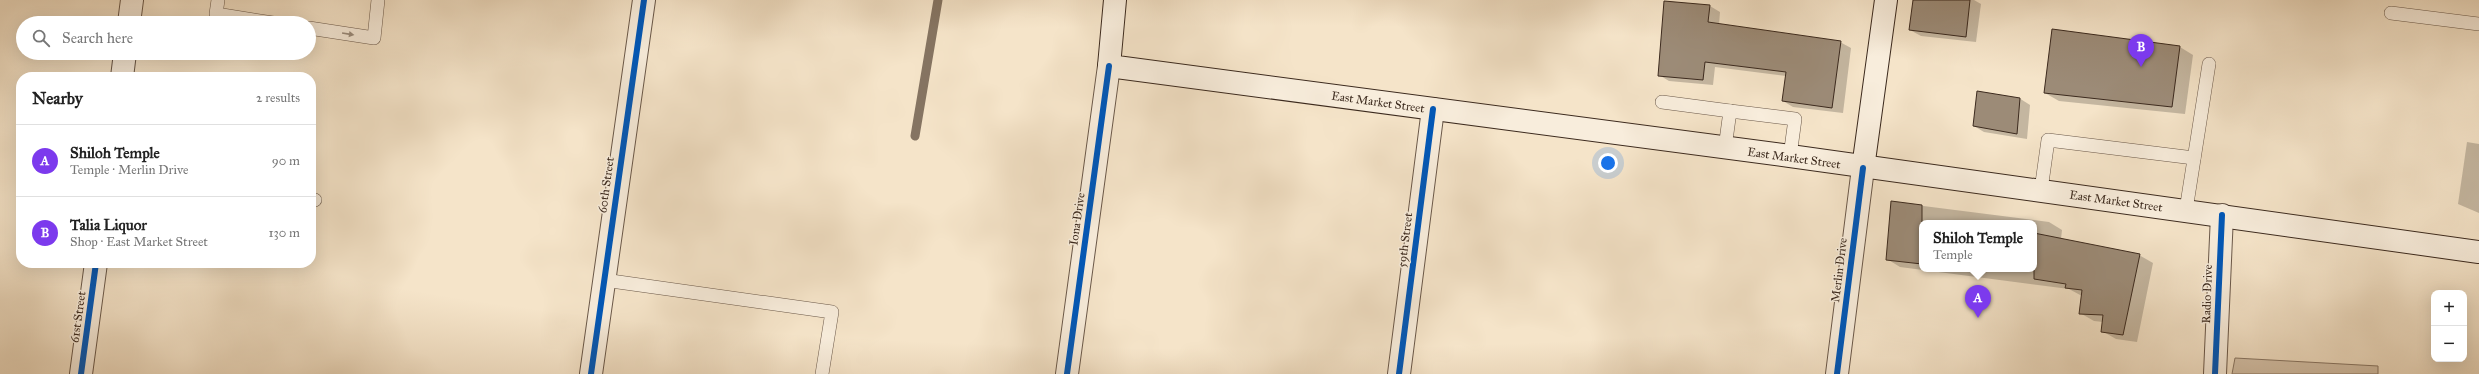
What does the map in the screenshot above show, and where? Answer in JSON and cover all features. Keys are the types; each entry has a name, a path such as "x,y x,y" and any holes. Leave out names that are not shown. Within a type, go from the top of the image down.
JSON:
{"main road":[{"path":"130,16 132,0"},
{"name":"60th Street","path":"591,374 644,0"},
{"name":"Iona Drive","path":"1067,374 1109,66 1115,0"},
{"name":"Merlin Drive","path":"1837,374 1886,0"},
{"path":"123,72 124,60"},
{"name":"East Market Street","path":"1109,66 1790,156 1863,168 2041,190 2479,252"},
{"name":"59th Street","path":"1399,374 1433,109"},
{"name":"Radio Drive","path":"2215,374 2222,215"},
{"name":"61st Street","path":"81,374 95,268"}],"lane":[{"path":"218,0 216,14 229,16"},
{"path":"316,29 374,38 378,0"},
{"path":"2391,14 2479,24"},
{"path":"2186,210 2209,64"},
{"path":"1662,102 1795,120 1790,156"},
{"path":"1725,148 1730,111"},
{"path":"2041,190 2048,140 2194,158"},
{"path":"604,280 832,312 822,374"}],"shaded area":[{"path":"2235,358 2378,366 2378,374 2232,374"}],"building":[{"path":"1913,0 1970,0 1966,37 1909,30"},
{"path":"1664,1 1710,5 1708,22 1841,41 1832,108 1782,101 1786,72 1705,62 1703,80 1658,76"},
{"path":"2052,29 2180,46 2172,107 2044,93"},
{"path":"1977,91 2020,98 2017,134 1973,126"},
{"path":"1891,201 1922,205 1922,220 1919,220 1919,264 1886,260"},
{"path":"2037,234 2140,254 2123,335 2101,332 2103,315 2079,314 2082,290 2065,288 2066,284 2034,279 2034,272 2037,272"}],"waterway":[{"path":"915,136 938,0"}],"cycle path":[{"path":"591,374 644,0"},
{"path":"1067,374 1109,66"},
{"path":"1399,374 1433,109"},
{"path":"1837,374 1863,168"},
{"path":"2215,374 2222,215"},
{"path":"81,374 95,268"}],"place":[{"name":"Talia Liquor","path":"2141,67"},
{"name":"Shiloh Temple","path":"1978,318"}]}
